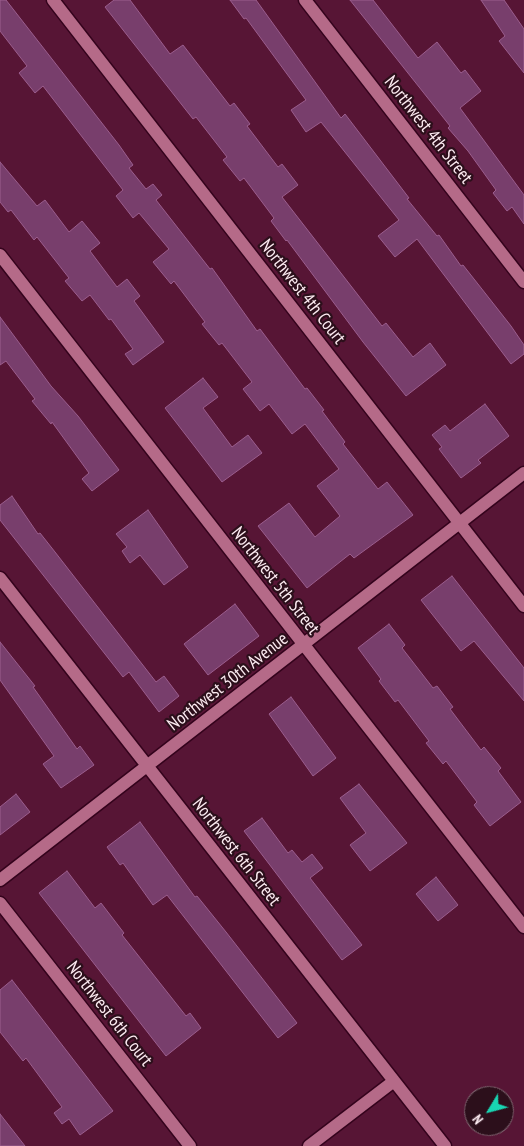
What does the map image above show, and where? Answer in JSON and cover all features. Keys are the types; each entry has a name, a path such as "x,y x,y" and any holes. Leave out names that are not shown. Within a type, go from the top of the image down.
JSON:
{"street":[{"name":"Northwest 4th Court","path":"53,0 524,606"},
{"name":"Northwest 4th Street","path":"305,0 524,282"},
{"name":"Northwest 5th Street","path":"0,255 524,927"},
{"name":"Northwest 30th Avenue","path":"0,880 524,474"},
{"name":"Northwest 6th Street","path":"0,578 445,1146"},
{"name":"Northwest 6th Court","path":"0,903 190,1146"},
{"path":"309,1146 394,1081"}],"building":[{"path":"0,0 6,0 119,145 133,165 129,168 146,189 153,184 162,195 156,200 210,269 212,268 257,331 260,329 305,389 307,388 324,410 322,411 345,442 343,444 378,489 387,482 413,515 354,558 350,554 307,588 258,526 289,503 315,537 340,516 317,486 339,469 305,424 292,434 269,404 260,411 243,389 252,382 222,343 219,345 202,324 205,322 174,281 171,284 153,262 169,249 139,213 133,218 116,196 123,190 43,86 35,93 19,73 27,66 0,31"},
{"path":"114,0 130,0 170,54 183,45 230,106 234,103 250,124 247,126 278,167 282,164 298,185 282,197 382,326 386,323 413,357 430,343 446,365 406,396 271,221 274,218 244,178 240,181 223,160 227,157 196,117 193,119 105,7"},
{"path":"230,0 256,0 341,118 345,114 409,198 407,199 437,236 439,235 461,266 463,265 511,326 524,345 524,354 511,364 417,239 395,257 378,236 399,220 321,122 306,132 291,110 306,100 246,18 244,19"},
{"path":"350,0 373,0 418,58 437,42 461,73 465,70 481,91 460,108 524,195 524,224 512,207 507,211 493,193 496,190 468,151 448,128 450,126"},
{"path":"481,0 504,0 524,29 524,73 499,41 505,36"},
{"path":"0,162 37,206 45,200 69,232 82,221 100,243 90,251 117,287 127,279 140,296 134,301 164,342 133,365 125,354 133,349 111,319 109,320 90,295 82,301 65,281 69,278 37,237 34,240 11,210 8,212 0,202"},
{"path":"0,317 51,386 78,416 119,470 92,491 82,479 89,473 52,422 51,424 32,401 35,399 6,361 0,365"},
{"path":"203,378 218,397 203,408 232,447 248,435 262,453 222,482 165,408"},
{"path":"485,404 509,436 478,460 481,463 461,478 439,449 442,447 432,435 445,425 450,431"},
{"path":"12,496 38,534 40,533 156,682 164,676 179,696 159,712 129,672 123,677 0,520 0,505"},
{"path":"148,510 188,567 164,585 140,555 130,563 122,551 127,547 116,534"},
{"path":"452,576 524,668 524,701 474,641 461,651 421,600"},
{"path":"235,604 259,636 208,675 184,644"},
{"path":"389,624 405,645 402,648 433,688 437,686 453,707 450,709 481,750 484,747 501,768 498,771 521,802 490,826 474,805 477,802 446,761 443,764 426,743 429,741 398,700 395,702 358,648"},
{"path":"0,642 35,686 33,687 77,749 80,746 94,765 61,788 43,764 54,756 0,680"},
{"path":"291,697 336,758 313,776 269,714"},
{"path":"359,784 407,843 370,871 350,845 366,833 340,798"},
{"path":"16,794 30,812 0,835 0,807"},
{"path":"262,818 288,853 292,850 302,862 312,854 323,868 310,878 362,945 342,960 244,831"},
{"path":"140,822 195,897 197,896 297,1023 278,1038 167,895 153,905 123,863 120,865 107,847"},
{"path":"67,871 95,908 101,903 124,933 122,935 186,1016 190,1013 201,1028 166,1056 39,893"},
{"path":"436,877 458,905 438,921 416,894"},
{"path":"12,980 113,1111 80,1135 69,1119 62,1124 54,1113 62,1107 26,1058 23,1061 0,1032 0,990"},
{"path":"0,1114 25,1146 0,1146"}]}
